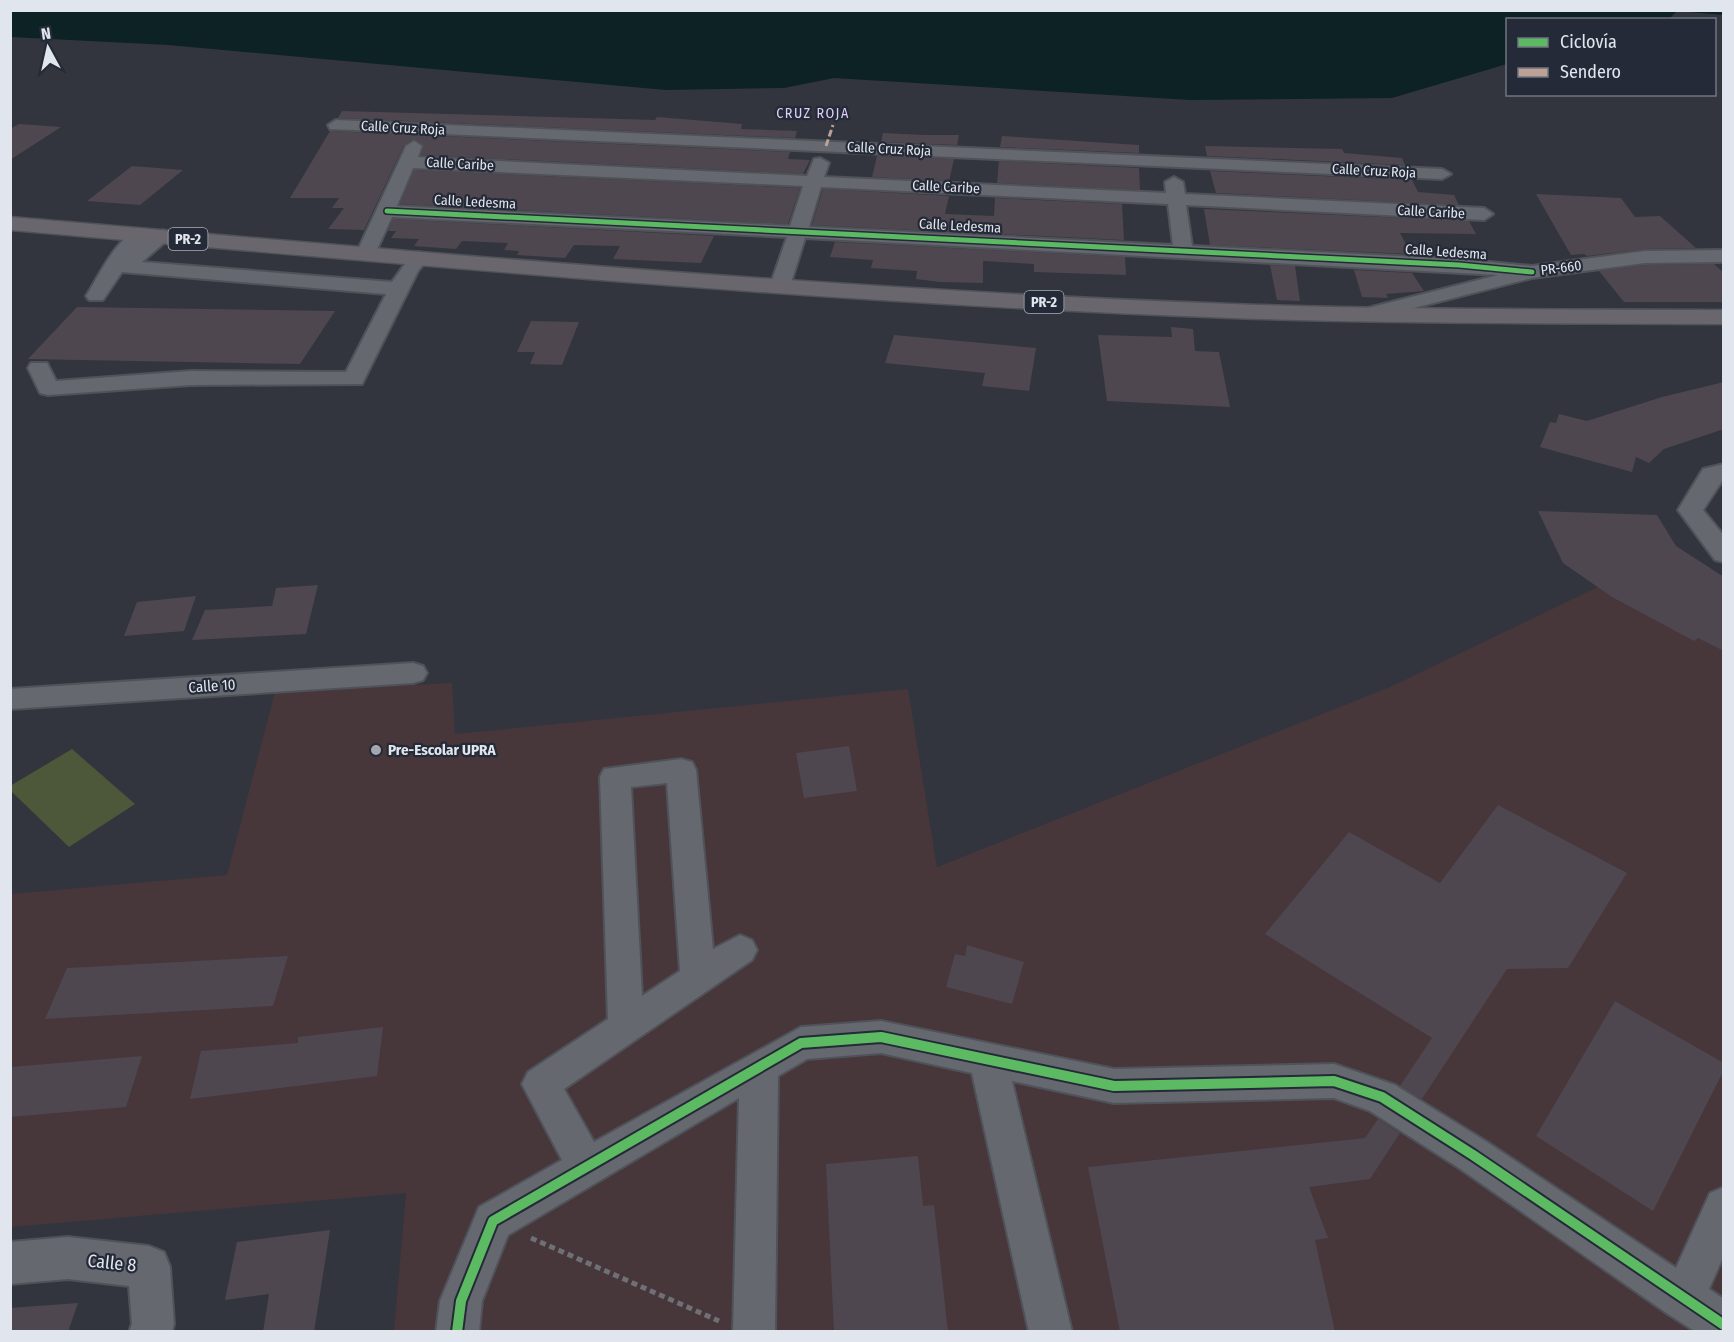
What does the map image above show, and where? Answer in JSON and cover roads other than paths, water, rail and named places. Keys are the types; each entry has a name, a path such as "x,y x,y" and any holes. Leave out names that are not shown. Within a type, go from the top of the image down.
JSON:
{"main road":[{"name":"PR-2","path":"10,223 366,254 780,286 1165,309 1367,314 1724,317"}],"street":[{"name":"Calle Cruz Roja","path":"336,125 1442,174"},
{"path":"366,254 422,129"},
{"path":"780,286 826,146"},
{"name":"Calle Caribe","path":"407,162 1484,214"},
{"path":"1172,162 1183,251"},
{"name":"Calle Ledesma","path":"387,211 1183,251 1532,272"},
{"path":"96,296 116,266 132,261 152,236"},
{"name":"PR-660","path":"1367,314 1532,272 1645,257 1724,256"},
{"path":"39,368 48,387 191,378 354,379 409,269 419,258"},
{"path":"116,266 399,289"},
{"path":"1724,471 1712,474 1690,510 1724,554"},
{"name":"Calle 10","path":"10,699 413,673"},
{"path":"626,1026 615,777 681,770 698,978"},
{"path":"586,1166 541,1084 740,950"},
{"path":"457,1332 460,1301 492,1221 801,1043 881,1037 1114,1086 1334,1081 1382,1097 1473,1155 1724,1325"},
{"path":"988,1060 1027,1221 1050,1332"},
{"path":"742,1329 759,1068"},
{"path":"1683,1299 1724,1208"},
{"name":"Calle 8","path":"10,1263 68,1258 150,1267 153,1324 150,1332"}],"place":[{"name":"Pre-Escolar UPRA","path":"376,750"}],"district":[{"name":"CRUZ ROJA","path":"813,113"}]}
